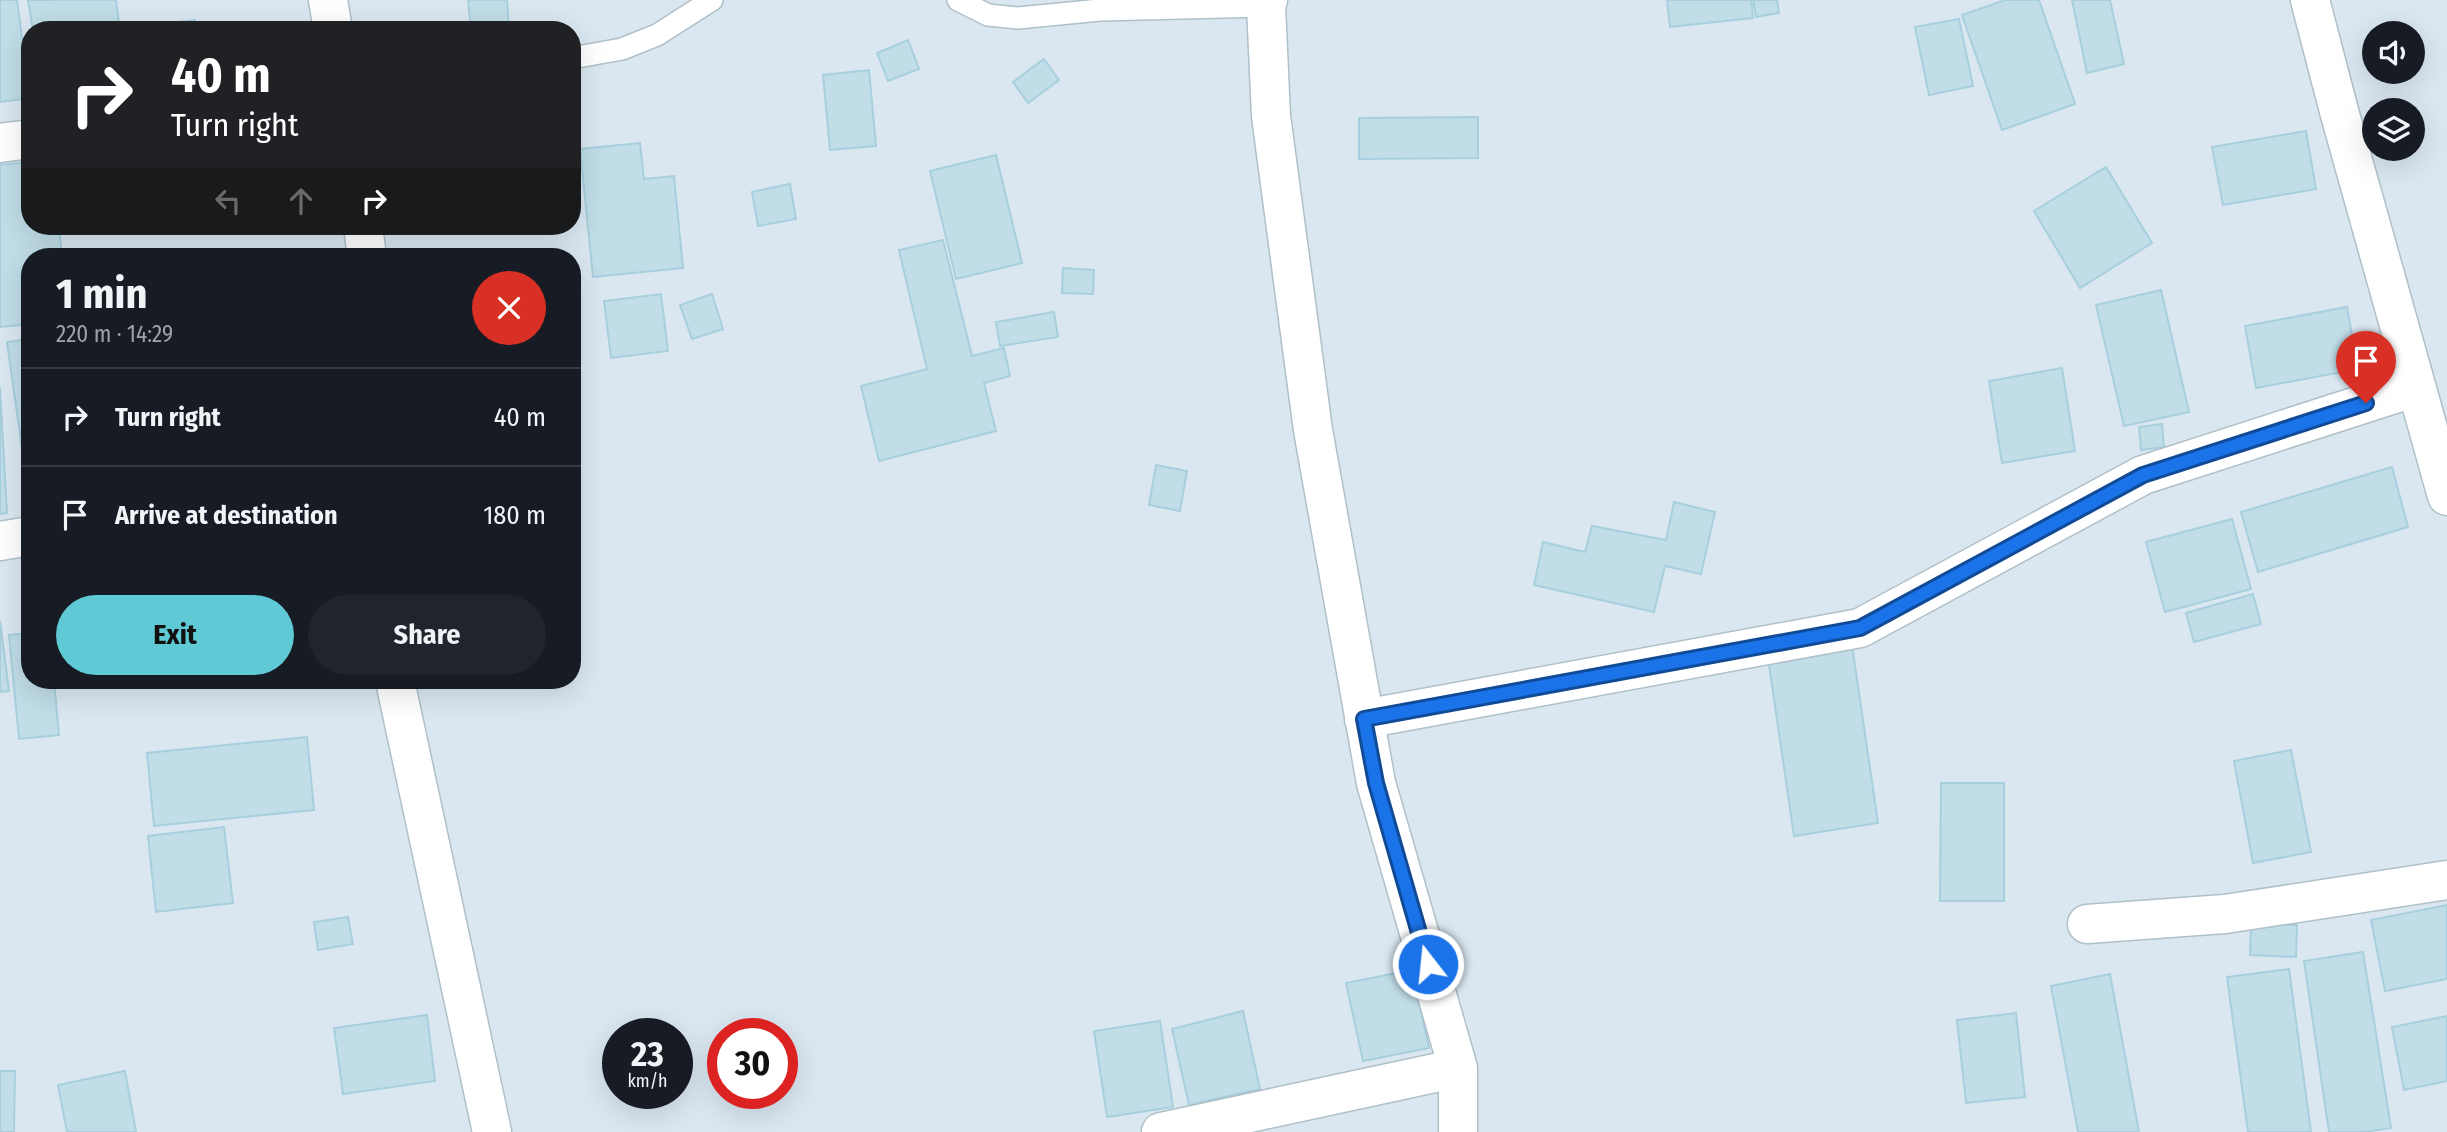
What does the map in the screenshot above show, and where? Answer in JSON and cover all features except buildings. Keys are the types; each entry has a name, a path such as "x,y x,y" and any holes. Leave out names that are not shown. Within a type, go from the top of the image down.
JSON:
{"street":[{"path":"328,0 332,21"},
{"path":"2311,0 2339,111 2447,496"},
{"path":"1267,3 1271,116 1313,430 1376,783 1458,1068 1458,1132"},
{"path":"0,143 21,140"},
{"path":"1364,719 1860,628 2143,475 2416,387"},
{"path":"0,541 21,538"},
{"path":"397,689 492,1132"},
{"path":"2087,924 2225,914 2447,880"},
{"path":"1161,1132 1458,1068"}],"lane":[{"path":"581,56 622,49 657,36 712,0"},
{"path":"958,0 988,15 1018,18 1100,9 1267,3"}],"shaded area":[{"path":"0,0 2447,0 2447,1132 0,1132"}],"route":[{"path":"1428,964 1376,783 1364,719 1860,628 2143,475 2366,403"}]}
